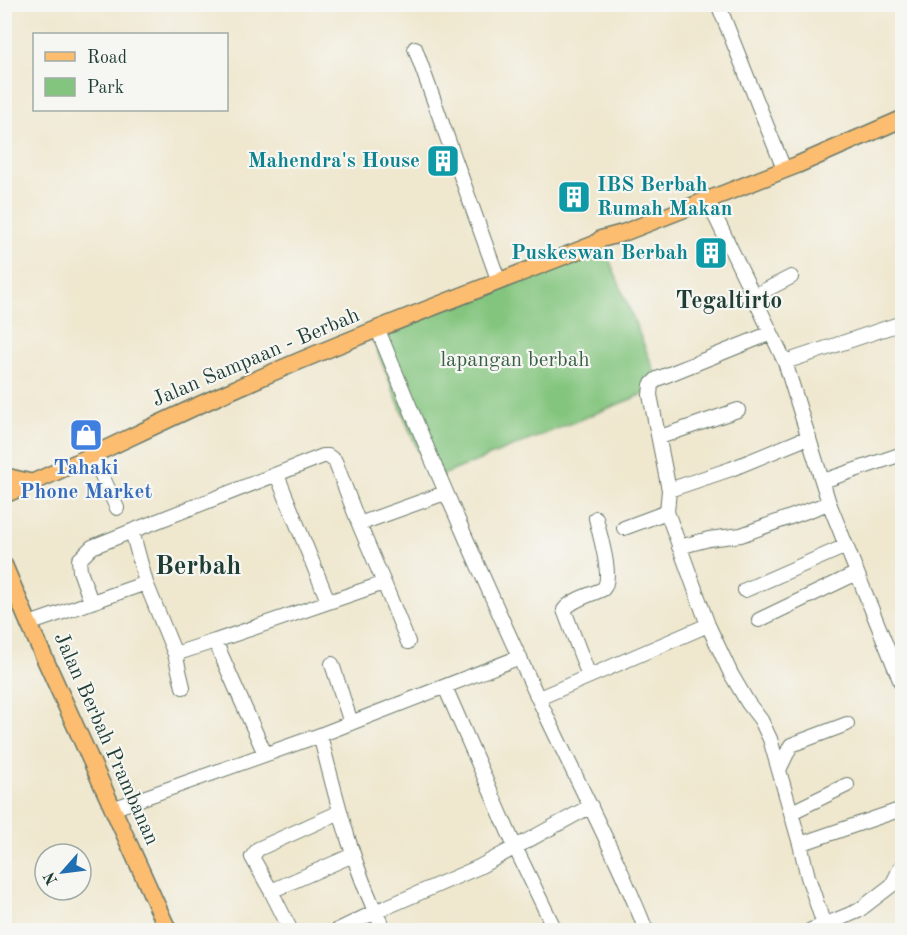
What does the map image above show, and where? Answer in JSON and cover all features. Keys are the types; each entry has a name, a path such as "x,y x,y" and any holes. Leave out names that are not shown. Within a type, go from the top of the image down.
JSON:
{"main road":[{"name":"Jalan Sampaan - Berbah","path":"4,495 93,456 225,393 595,244 601,239 784,169 903,119"},
{"path":"4,476 33,483"},
{"name":"Jalan Berbah Prambanan","path":"4,565 168,930"}],"street":[{"path":"718,4 784,169"},
{"path":"415,48 499,282"},
{"path":"707,199 785,362 829,503 903,685"},
{"path":"754,296 791,278"},
{"path":"785,362 903,323"},
{"path":"378,330 445,493 538,698 591,806 646,930"},
{"path":"771,333 657,379 651,385 650,395 669,490 667,512 708,625 731,674 761,720 770,739 801,844 818,928 858,911 892,885 903,865"},
{"path":"660,437 738,410"},
{"path":"669,490 731,469 809,437"},
{"path":"823,481 903,454"},
{"path":"93,456 117,508"},
{"path":"91,602 80,571 79,560 92,547 323,456 331,457 335,461 408,642"},
{"path":"277,475 328,601"},
{"path":"359,524 445,493"},
{"path":"679,547 709,539 741,535 829,503"},
{"path":"624,528 667,512"},
{"path":"589,676 564,610 574,602 603,590 606,586 608,576 596,518"},
{"path":"132,531 146,583 175,654 183,687"},
{"path":"746,590 846,546"},
{"path":"759,620 857,573"},
{"path":"29,624 146,583"},
{"path":"175,654 384,583"},
{"path":"538,698 708,625"},
{"path":"215,641 265,754"},
{"path":"112,809 320,735 520,657"},
{"path":"332,664 351,723"},
{"path":"445,687 515,847 555,930"},
{"path":"779,770 791,745 847,724"},
{"path":"320,735 353,855 384,930"},
{"path":"792,812 848,785"},
{"path":"338,930 479,867 591,806"},
{"path":"801,844 903,809"},
{"path":"289,927 252,857 253,853 340,812"},
{"path":"270,891 353,855"}],"green space":[{"name":"lapangan berbah","path":"601,239 661,387 430,480 370,333"}],"place":[{"name":"Mahendra's House","path":"443,161"},
{"name":"IBS Berbah Rumah Makan","path":"574,197"},
{"name":"Puskeswan Berbah","path":"711,253"},
{"name":"Tahaki Phone Market","path":"86,435"}],"district":[{"name":"Tegaltirto","path":"729,302"},
{"name":"Berbah","path":"198,566"}]}
